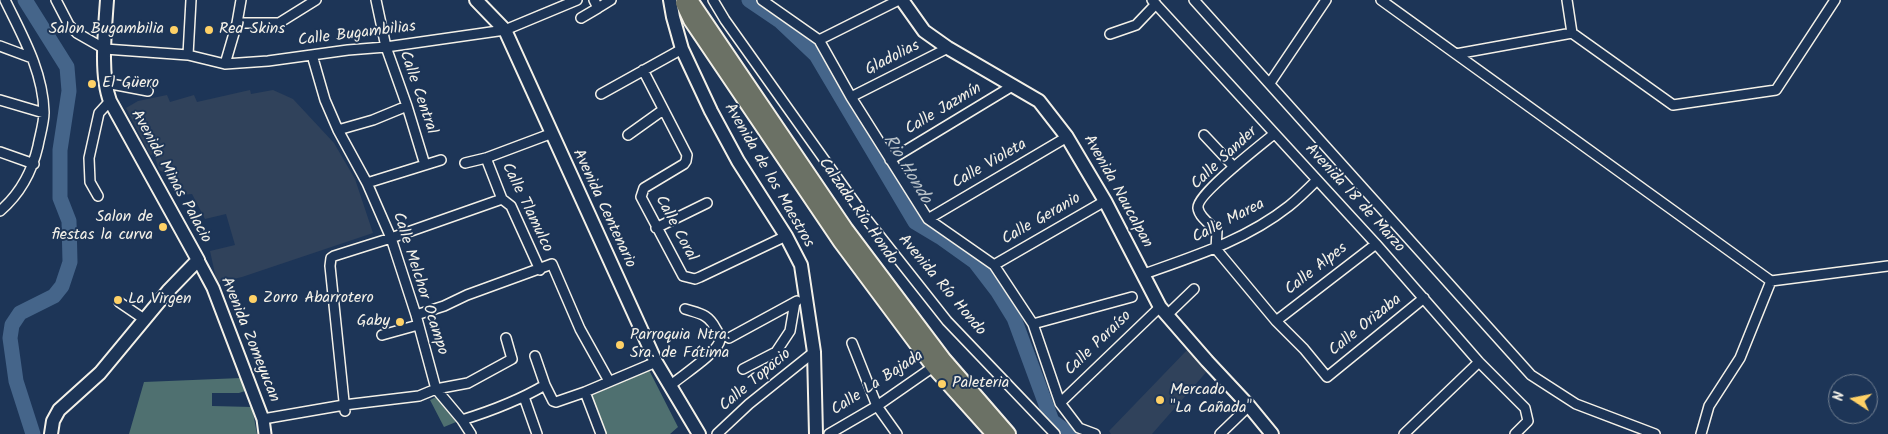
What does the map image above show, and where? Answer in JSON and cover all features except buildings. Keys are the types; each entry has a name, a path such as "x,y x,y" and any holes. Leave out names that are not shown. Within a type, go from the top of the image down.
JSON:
{"main road":[{"name":"Avenida Minas Palacio","path":"51,434 53,421 59,410 100,373 168,291 198,260 106,91 107,0"},
{"name":"Avenida Centenario","path":"476,0 505,30 550,134 656,362 699,434"},
{"name":"Avenida de los Maestros","path":"670,0 672,17 682,49 711,111 738,161 786,236 801,265 814,352 816,434"},
{"name":"Calzada Río Hondo","path":"682,0 691,20 841,242 994,434"},
{"name":"Calzada Río Hondo","path":"690,0 938,363 1008,434"},
{"name":"Avenida Naucalpan","path":"901,0 924,31 948,48 1039,101 1067,137 1106,201 1163,310 1272,434"}],"street":[{"path":"1,209 19,192 34,164 44,113 41,88 32,58 5,0"},
{"path":"56,0 69,25 77,33 105,48"},
{"path":"188,55 191,0"},
{"path":"225,64 237,23 241,0"},
{"path":"237,23 279,23 316,0"},
{"name":"Calle Central","path":"376,0 386,47 425,165"},
{"name":"Calle Bugambilias","path":"105,48 188,55 225,64 268,61 505,30 578,0"},
{"path":"581,18 596,4 611,0"},
{"name":"Avenida Río Hondo","path":"713,0 725,20 862,213 947,321 1055,434"},
{"path":"762,0 819,40 851,97 928,219 994,265 1033,324 1060,403 1079,428 1094,434"},
{"path":"819,40 901,0"},
{"path":"1194,0 1531,375 1576,404 1655,434"},
{"path":"1270,84 1326,0"},
{"path":"1381,0 1771,281 1888,266"},
{"path":"1567,0 1572,33"},
{"path":"1456,54 1572,33 1673,105 1776,90 1835,0"},
{"path":"1110,34 1136,25 1154,2"},
{"name":"Avenida 18 de Marzo","path":"1154,2 1376,244 1479,362 1525,408 1528,421 1515,434"},
{"path":"0,46 32,58"},
{"name":"Gladolias","path":"851,97 948,48"},
{"path":"601,94 682,49"},
{"name":"Calle Melchor Ocampo","path":"312,55 325,100 338,130 367,183 391,238 416,315 436,389 471,434"},
{"name":"Calle Coral","path":"643,70 687,155 684,164 644,188 642,193 642,201 683,276 695,279 786,236"},
{"path":"106,83 148,91"},
{"name":"Calle Jazmín","path":"890,160 1014,85"},
{"path":"0,100 44,113"},
{"path":"98,196 90,182 89,158 99,113 110,101"},
{"path":"338,130 373,120 407,106"},
{"path":"628,135 663,110"},
{"path":"465,163 486,158 550,134"},
{"name":"Calle Sander","path":"1216,249 1217,232 1200,214 1197,207 1200,199 1234,167 1274,134"},
{"path":"1204,135 1234,167"},
{"name":"Calle Violeta","path":"928,219 1067,137"},
{"path":"0,152 34,164"},
{"name":"Calle Tlamulco","path":"486,158 502,199 511,206 530,252 540,270"},
{"path":"367,183 441,160"},
{"name":"Calle Marea","path":"1144,274 1216,249 1258,228 1290,206 1317,180"},
{"path":"345,408 330,262 334,256 502,199"},
{"name":"Calle Geranio","path":"994,265 1106,201"},
{"path":"656,228 707,203"},
{"name":"Calle Alpes","path":"1276,321 1376,244"},
{"path":"1216,249 1276,321"},
{"name":"Avenida Zomeyucan","path":"198,260 213,288 263,420 265,434"},
{"path":"416,315 552,264 580,329 609,381"},
{"path":"1701,434 1709,406 1740,358 1771,281"},
{"path":"1163,310 1194,289"},
{"path":"729,338 806,296"},
{"path":"1033,324 1132,297"},
{"name":"Calle Orizaba","path":"1276,321 1304,349 1327,377 1424,298"},
{"path":"119,302 144,320"},
{"path":"743,370 776,352 790,331 794,302"},
{"path":"670,385 712,353 720,342 720,335 711,320 706,316 685,309"},
{"name":"Calle Paraíso","path":"1060,403 1163,310"},
{"path":"382,335 418,325"},
{"path":"263,420 419,396 436,389 468,383 512,359 506,338"},
{"path":"852,343 877,406 897,434"},
{"name":"Calle Topacio","path":"717,434 749,404 814,352"},
{"path":"535,356 545,385 553,401 556,402 656,362"},
{"path":"1404,434 1479,362"},
{"name":"Calle La Bajada","path":"829,434 877,406 938,363"},
{"path":"462,420 495,410 545,385"},
{"path":"585,392 601,434"},
{"path":"524,397 537,434"},
{"path":"1220,434 1249,406"}],"shaded area":[{"path":"250,90 251,94 273,90 293,99 334,143 355,179 373,233 242,277 217,283 210,251 235,245 226,214 205,219 192,194 181,195 178,180 170,182 168,175 159,170 154,154 150,155 126,108 138,101 167,95 170,102 194,95 197,102"},
{"name":"Mercado \"La Cañada\"","path":"1189,348 1209,369 1152,434 1111,434 1109,431"}],"green space":[{"path":"649,370 678,427 670,434 606,434 591,396"},
{"path":"241,378 245,391 239,393 212,393 212,406 252,407 257,434 129,434 144,382"},
{"path":"438,396 456,422 444,427 430,400"}],"waterway":[{"path":"25,0 67,67 69,91 60,150 60,198 69,221 70,262 62,286 54,296 20,313 12,325 10,338 16,381 33,434"},
{"name":"Rio Hondo","path":"749,0 780,21 816,55 915,222 975,262 998,292 1014,318 1052,421 1070,434"}],"place":[{"name":"Salon Bugambilia","path":"174,30"},
{"name":"Red Skins","path":"209,30"},
{"name":"El Güero","path":"92,84"},
{"name":"Salon de fiestas la curva","path":"163,227"},
{"name":"Zorro Abarrotero","path":"253,299"},
{"name":"La Virgen","path":"118,300"},
{"name":"Gaby","path":"400,322"},
{"name":"Parroquia Ntra. Sra. de Fátima","path":"620,345"},
{"name":"Paleteria","path":"942,384"},
{"name":"Mercado \"La Cañada\"","path":"1160,400"}]}
